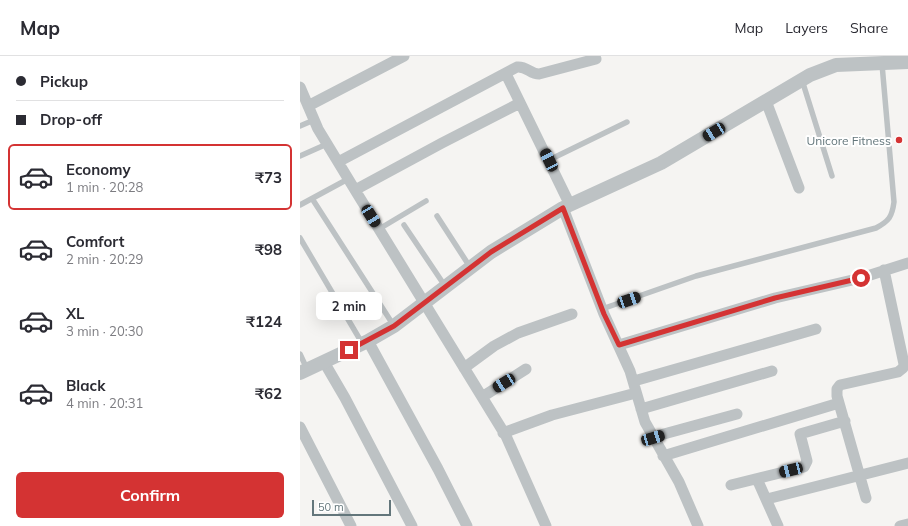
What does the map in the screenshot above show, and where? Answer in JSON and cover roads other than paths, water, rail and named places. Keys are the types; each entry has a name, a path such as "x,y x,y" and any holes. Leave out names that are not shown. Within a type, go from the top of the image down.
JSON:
{"street":[{"path":"308,106 404,56"},
{"path":"338,162 522,67 533,74 539,74 596,59"},
{"path":"304,371 365,343 394,326 491,252 567,206 662,162 802,79 836,65 908,62"},
{"path":"506,74 549,160 567,206 602,309 634,381 641,409 653,438 679,482 698,526"},
{"path":"300,87 314,120 327,144 503,433 546,526"},
{"path":"766,101 799,188"},
{"path":"354,190 520,103"},
{"path":"619,345 775,298 861,278 908,263"},
{"path":"866,498 839,403 837,389 840,385 898,372 903,368 904,346 884,270"},
{"path":"464,368 494,346 518,333 572,314"},
{"path":"634,381 816,329"},
{"path":"365,343 438,469 467,526"},
{"path":"324,362 345,398 412,526"},
{"path":"482,397 526,369"},
{"path":"641,409 772,371"},
{"path":"503,433 552,415 636,393"},
{"path":"663,456 839,403"},
{"path":"653,438 736,414"},
{"path":"731,485 804,467 807,461 800,434 845,421"},
{"path":"300,427 351,526"},
{"path":"767,499 908,463"},
{"path":"757,479 778,526"},
{"path":"900,526 908,524"}],"lane":[{"path":"602,309 696,276 876,228 889,220 893,212 894,202 882,64"},
{"path":"802,79 832,176"},
{"path":"300,126 314,120"},
{"path":"549,160 627,122"},
{"path":"300,156 327,144"},
{"path":"300,206 348,179"},
{"path":"313,200 394,326"},
{"path":"379,229 426,201"},
{"path":"436,216 471,268"},
{"path":"404,225 445,286"},
{"path":"300,238 365,343"},
{"path":"300,354 304,371"}],"place":[{"name":"Unicore Fitness","path":"899,140"}]}
